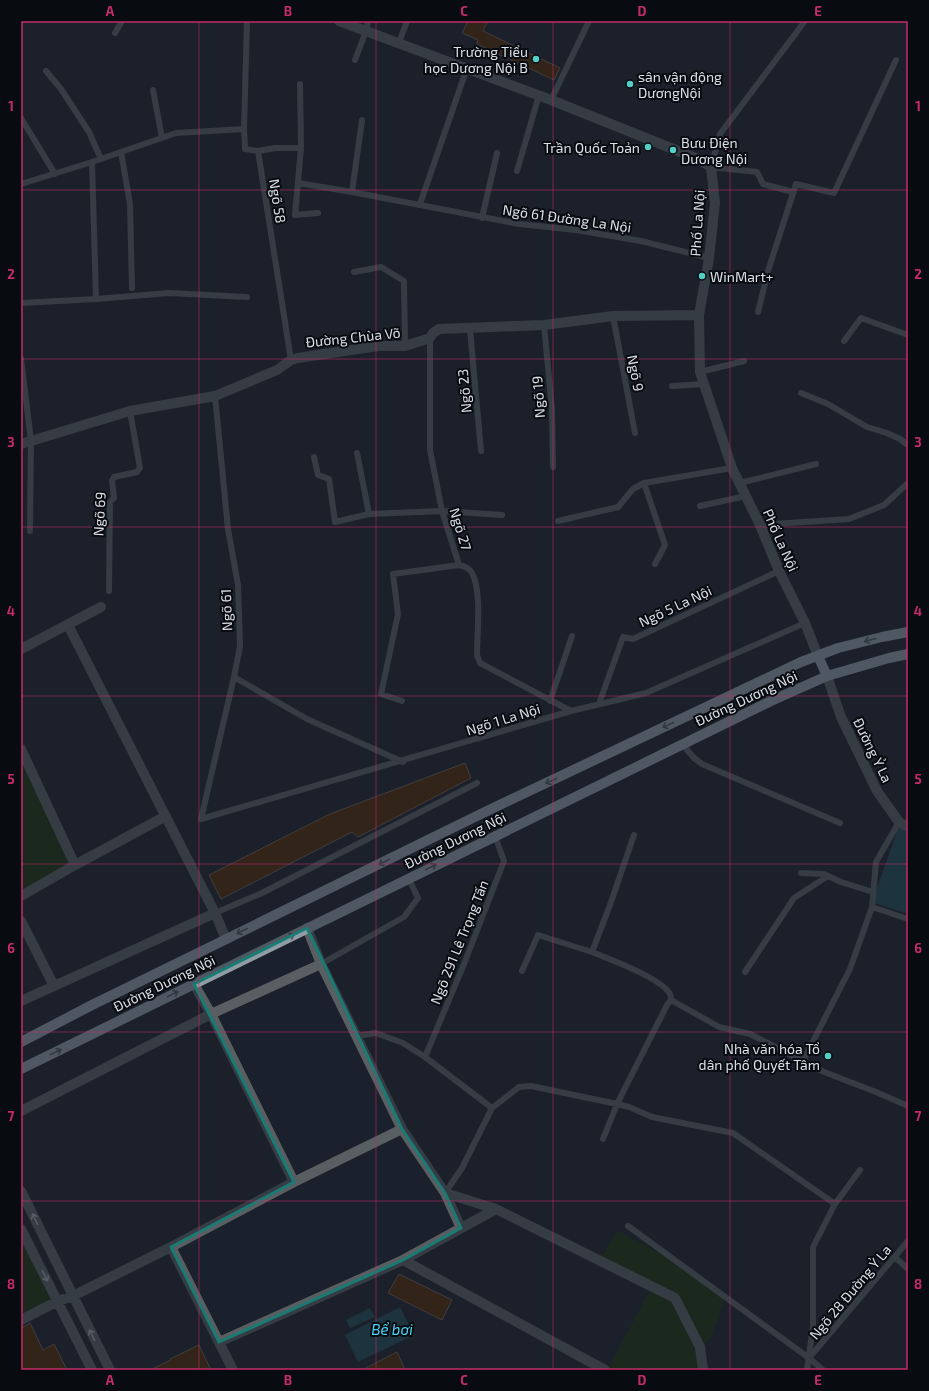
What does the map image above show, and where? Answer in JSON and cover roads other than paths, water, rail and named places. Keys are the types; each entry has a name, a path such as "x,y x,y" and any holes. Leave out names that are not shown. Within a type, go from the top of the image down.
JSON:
{"main road":[{"name":"Đường Dương Nội","path":"21,1042 92,1005 487,811 801,662 838,648 882,636 908,632"},
{"name":"Đường Dương Nội","path":"21,1069 771,701 827,676 908,654"},
{"path":"818,656 827,676"}],"street":[{"path":"339,21 367,26 399,43 539,95 698,159 711,167"},
{"name":"Phố La Nội","path":"711,167 715,203 710,258 699,315 700,372 732,468 760,525 779,571 805,623 818,656"},
{"name":"Đường Chùa Võ","path":"26,442 130,411 215,396 277,370 291,360 298,358 378,346 406,346 430,338 433,333 439,329 544,325 613,316 699,315"},
{"path":"21,649 101,607"},
{"path":"68,625 215,913 226,939"},
{"name":"Đường Ỷ La","path":"827,676 841,717 874,784 904,825"},
{"path":"21,749 75,865"},
{"path":"21,896 166,816"},
{"path":"21,1001 215,913"},
{"path":"21,921 54,986"},
{"path":"308,928 322,964 402,1129 445,1193 461,1228"},
{"path":"21,1111 211,1014 322,964"},
{"path":"194,984 211,1014 294,1182"},
{"path":"21,1320 171,1247 294,1182 402,1129"},
{"path":"21,1191 110,1370"},
{"path":"445,1193 496,1209 676,1298 700,1347 703,1370"},
{"path":"219,1342 403,1260 496,1209"},
{"path":"21,1229 92,1370"},
{"path":"171,1247 233,1370"},
{"path":"403,1260 605,1370"}],"lane":[{"path":"116,32 122,21"},
{"path":"247,21 244,129 245,150 258,152 275,148 301,148"},
{"path":"399,43 407,21"},
{"path":"551,100 589,21"},
{"path":"793,192 763,184 757,172 711,167 720,134 805,21"},
{"path":"355,60 367,26"},
{"path":"758,312 768,270 796,184 834,193 896,60"},
{"path":"420,204 467,68"},
{"path":"46,71 61,89 89,132 101,159"},
{"path":"300,84 301,148 295,215 318,213"},
{"path":"153,90 162,138"},
{"path":"517,171 539,95"},
{"path":"21,118 55,174"},
{"path":"352,192 362,120"},
{"path":"21,184 92,162 176,133 244,129"},
{"path":"121,152 130,204 132,288"},
{"name":"Ngõ 58","path":"258,152 291,360"},
{"path":"482,218 497,153"},
{"path":"92,162 96,299"},
{"name":"Ngõ 61 Đường La Nội","path":"298,183 420,204 482,218 519,224 576,230 626,239 710,258"},
{"path":"354,272 381,267 404,281 406,346"},
{"path":"21,303 168,294 247,297"},
{"name":"Ngõ 9","path":"613,316 635,433"},
{"path":"844,341 860,318 908,335"},
{"name":"Ngõ 19","path":"544,325 552,410 552,467"},
{"name":"Ngõ 23","path":"470,329 481,451"},
{"name":"Ngõ 27","path":"402,701 381,694 398,614 393,574 459,565 442,511 430,450 430,338"},
{"path":"21,358 30,531"},
{"path":"700,372 744,361"},
{"path":"672,386 704,384"},
{"path":"801,393 828,404 867,427 900,439 908,445"},
{"name":"Ngõ 61","path":"201,819 240,646 238,585 228,529 215,396"},
{"name":"Ngõ 69","path":"109,591 110,502 114,498 112,481 114,477 137,472 140,468 130,411"},
{"path":"357,453 369,514"},
{"path":"314,457 318,475 329,479 336,522 369,514 442,511 502,515"},
{"path":"740,483 816,464"},
{"path":"558,520 618,507 633,489 644,483 732,468"},
{"path":"644,483 665,545 655,564"},
{"path":"760,525 849,519 884,505 908,483"},
{"path":"700,506 746,496"},
{"path":"459,565 465,566 471,572 476,584 478,598 477,655 480,663 571,711"},
{"name":"Ngõ 5 La Nội","path":"599,704 624,637 633,639 779,571"},
{"name":"Ngõ 1 La Nội","path":"201,819 403,762 571,711 646,693 805,623"},
{"path":"550,701 572,636"},
{"path":"234,677 307,719 403,762"},
{"path":"682,744 694,758 702,764 840,823"},
{"path":"215,913 262,893 477,783"},
{"path":"803,1062 850,969 872,907 876,862 904,825"},
{"path":"592,952 634,835"},
{"name":"Ngõ 291 Lê Trọng Tấn","path":"425,1057 464,964 504,861 495,836"},
{"path":"801,873 820,873 841,882 873,892"},
{"path":"746,972 794,898 828,876"},
{"path":"322,964 404,917 418,898 409,878"},
{"path":"872,907 908,919"},
{"path":"522,971 538,934 592,952 629,966 655,981 669,994 671,1000 719,1027 750,1034 824,1072 908,1106"},
{"path":"603,1139 617,1104 667,1005 671,1000"},
{"path":"357,1036 376,1033 403,1043 425,1057 492,1108"},
{"path":"445,1193 462,1168 492,1108 519,1087 531,1086 617,1104 629,1107 652,1117 733,1134 835,1204"},
{"path":"807,1370 813,1326 813,1247 835,1204 860,1170"},
{"path":"628,1226 809,1358 823,1370"},
{"name":"Ngõ 28 Đường Ỷ La","path":"809,1358 908,1241"},
{"path":"895,1257 908,1269"}],"water":[{"path":"900,823 908,828 908,914 872,902"},
{"name":"Bể bơi","path":"400,1307 414,1335 358,1362 345,1335"},
{"path":"370,1308 375,1317 350,1328 346,1320"}],"place":[{"name":"Trường Tiểu học Dương Nội B","path":"536,59"},
{"name":"sân vận động DươngNội","path":"630,84"},
{"name":"Trần Quốc Toản","path":"648,147"},
{"name":"Bưu Điện Dương Nội","path":"673,150"},
{"name":"WinMart+","path":"702,276"},
{"name":"Nhà văn hóa Tổ dân phố Quyết Tâm","path":"828,1056"}]}
